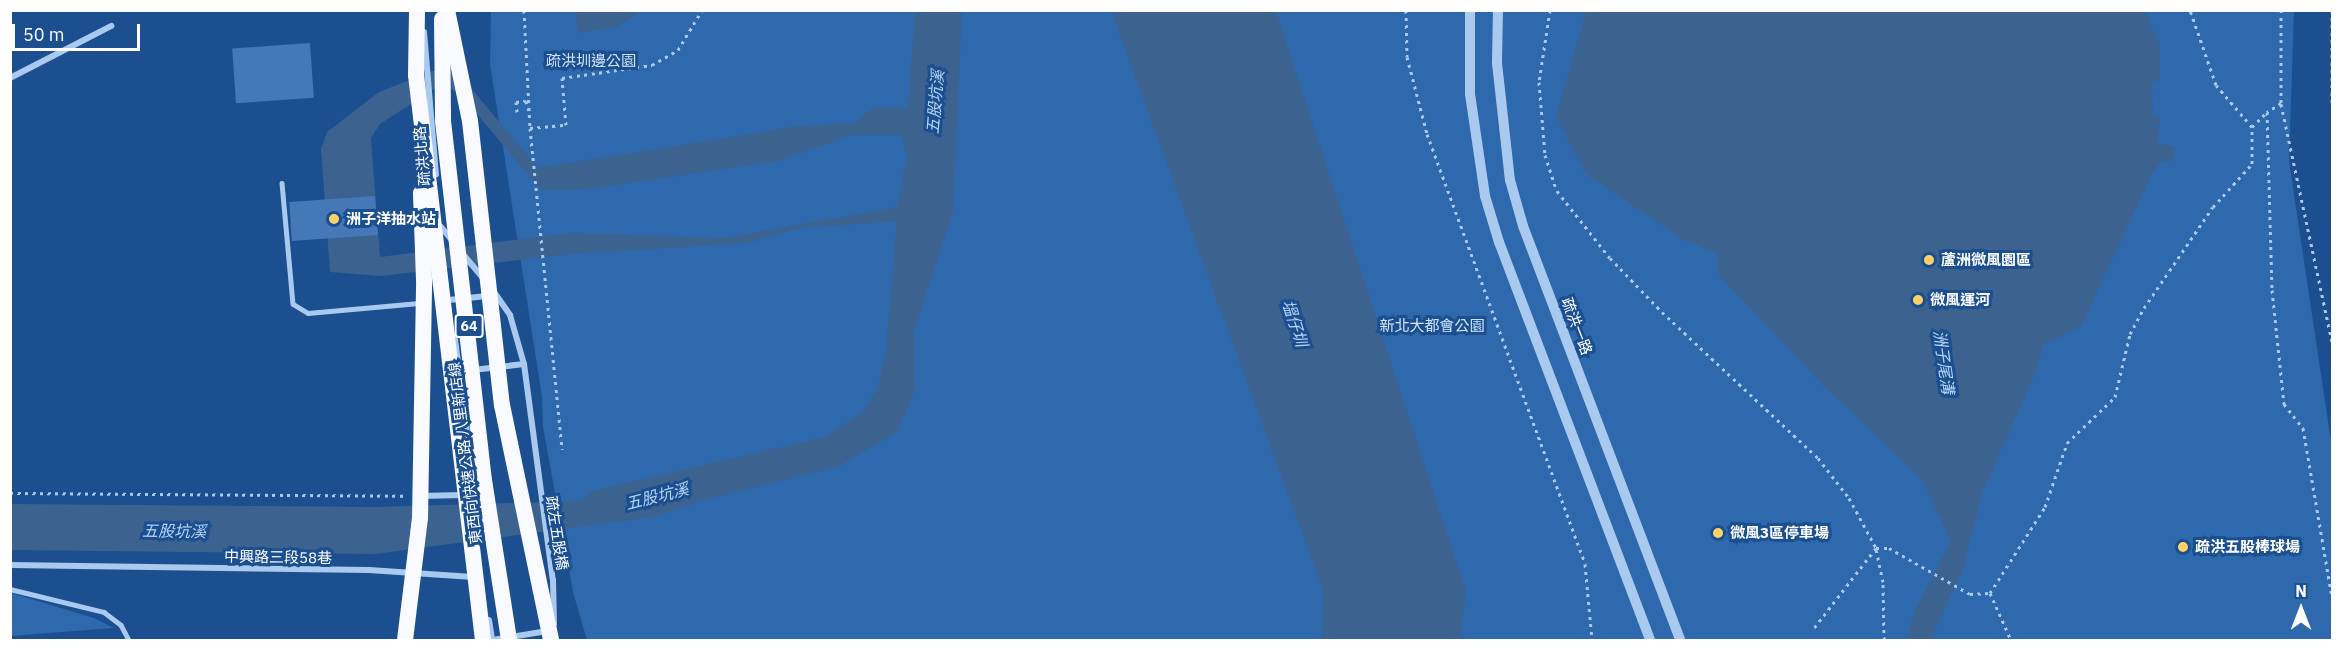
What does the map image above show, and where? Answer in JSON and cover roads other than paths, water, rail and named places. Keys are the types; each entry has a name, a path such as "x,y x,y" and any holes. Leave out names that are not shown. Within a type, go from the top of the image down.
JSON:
{"highway":[{"name":"東西向快速公路 八里新店線","path":"417,10 416,75 483,640"},
{"name":"東西向快速公路 八里新店線","path":"442,10 443,121 484,480 509,640"},
{"path":"447,10 470,121 502,405 550,635"},
{"path":"405,640 420,518 423,424 424,280 416,75"}],"street":[{"name":"疏洪北路","path":"414,496 472,495 461,372 449,300 441,227 423,10"},
{"path":"1470,10 1470,94 1485,195 1499,242 1650,640"},
{"name":"疏洪一路","path":"1498,10 1497,63 1510,180 1523,226 1680,640"},
{"path":"10,78 111,26"},
{"name":"疏左五股橋","path":"441,227 510,315 524,364 538,490 556,605 554,627 546,640"},
{"path":"449,300 496,295"},
{"path":"461,372 524,364"},
{"name":"中興路三段58巷","path":"10,565 369,570 482,577 493,640"},
{"path":"493,640 550,635"}],"lane":[{"path":"282,183 293,304 308,312 449,300"},
{"path":"10,589 104,612 121,625 129,640"}],"water":[{"path":"575,10 641,11 617,27 578,33"},
{"name":"五股坑溪","path":"915,11 962,11 953,211 914,331 915,390 897,432 839,466 707,499 653,517 375,554 11,550 11,504 377,507 581,501 592,491 825,437 864,411 878,387 886,349 897,221 799,228 749,243 571,254 381,276 330,272 321,149 327,132 379,92 433,71 449,71 465,81 538,168 799,126 855,123 873,108 908,108","holes":["448,87 461,95 541,190 588,189 777,161 851,135 901,135 907,156 897,207 724,238 570,233 380,257 371,138 380,124 434,89"]},
{"name":"塭仔圳","path":"1111,11 1276,11 1466,592 1460,640 1322,640 1323,590"},
{"name":"微風運河","path":"1586,11 2145,11 2160,46 2160,80 2152,83 2153,115 2160,117 2158,143 2175,147 2174,160 2161,162 2153,172 2081,326 2043,345 2034,376 1982,493 1964,567 1930,640 1907,640 1914,613 1951,541 1922,480 1822,384 1718,274 1717,254 1683,239 1586,174 1556,116"}],"place":[{"name":"洲子洋抽水站","path":"334,219"},
{"name":"蘆洲微風園區","path":"1929,260"},
{"name":"微風運河","path":"1918,300"},
{"name":"微風3區停車場","path":"1718,533"},
{"name":"疏洪五股棒球場","path":"2183,547"}],"park label":[{"name":"疏洪圳邊公園","path":"591,61"},
{"name":"新北大都會公園","path":"1432,326"}],"water label":[{"name":"洲子尾溝","path":"1944,362"}]}
